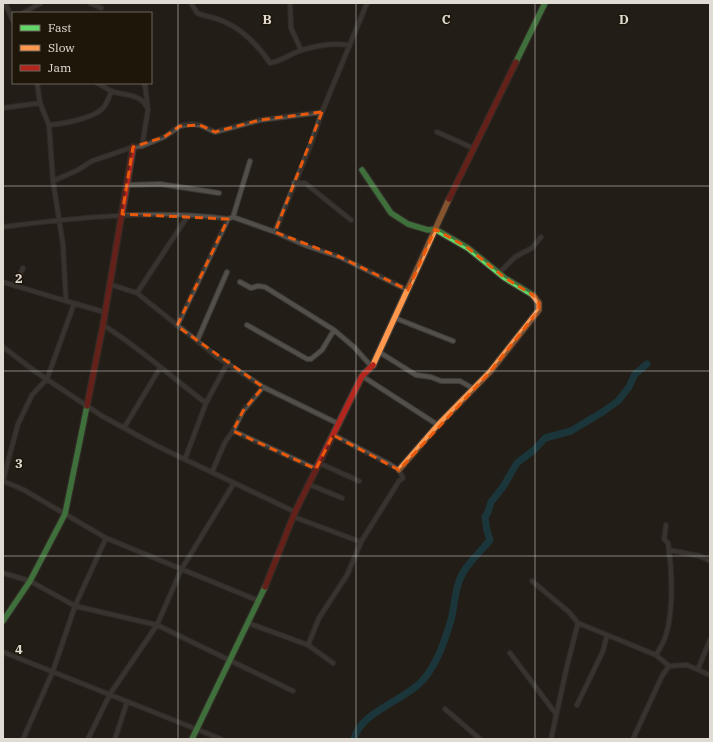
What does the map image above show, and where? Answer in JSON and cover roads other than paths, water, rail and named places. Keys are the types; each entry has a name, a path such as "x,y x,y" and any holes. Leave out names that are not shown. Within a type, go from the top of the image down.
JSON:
{"street":[{"path":"5,3 12,19"},
{"path":"25,12 41,3"},
{"path":"90,3 101,8"},
{"path":"192,3 197,13 226,22 238,30 262,52 270,63 282,61 302,50 334,43 349,45"},
{"path":"290,3 291,28 302,50"},
{"path":"275,232 367,3"},
{"path":"192,739 231,661 259,600 308,484 362,376 372,367 408,290 434,229 545,3"},
{"path":"37,84 40,103 49,125 53,181 63,245 66,301"},
{"path":"99,84 112,91 129,94 143,100 148,110"},
{"path":"142,146 148,110 144,84"},
{"path":"49,125 76,120 96,112 103,108 112,91"},
{"path":"3,108 40,103"},
{"path":"53,181 78,170 92,161 133,147 142,146 164,137 180,126 190,124 200,125 216,132 260,120 322,112"},
{"path":"437,132 473,148"},
{"path":"3,621 30,581 65,514 87,407 133,147"},
{"path":"233,217 250,161"},
{"path":"362,170 391,213 408,224 428,230 434,229 468,248 499,273 536,297 539,303 539,310 490,372 438,425 399,470"},
{"path":"294,183 305,183 351,220"},
{"path":"127,185 160,184 219,193"},
{"path":"3,227 60,219 122,214 228,219 233,217 275,232 307,246 340,257 408,290"},
{"path":"137,294 187,217"},
{"path":"177,326 228,219"},
{"path":"499,273 515,257 532,248 541,238"},
{"path":"15,286 23,268"},
{"path":"197,341 227,272"},
{"path":"3,282 104,312"},
{"path":"240,282 251,288 258,286 265,288 334,330 354,346 372,367"},
{"path":"109,284 137,294 217,357 228,362 263,387 339,424"},
{"path":"74,304 47,379 32,395 18,424 3,480 24,490 106,538 181,570 259,600"},
{"path":"395,318 453,341"},
{"path":"102,325 128,340 160,368 206,403"},
{"path":"247,325 311,359 322,350 334,330"},
{"path":"3,347 87,407 124,428 295,514 361,542"},
{"path":"379,352 416,375 431,377 440,381 460,381 474,389"},
{"path":"184,459 206,403 228,362"},
{"path":"124,428 160,368"},
{"path":"362,376 438,425"},
{"path":"212,472 224,442 233,431 243,411 263,387"},
{"path":"233,431 316,469"},
{"path":"308,645 319,618 347,574 361,542 402,478 399,470 333,435"},
{"path":"319,463 359,481"},
{"path":"88,739 110,694 158,625 181,570 234,483"},
{"path":"308,484 342,498"},
{"path":"656,655 666,635 672,582 668,542 664,539 666,525"},
{"path":"23,739 53,671 75,606 106,538"},
{"path":"669,550 689,553 710,561"},
{"path":"3,573 30,581 75,606 158,625 293,691"},
{"path":"532,581 569,612 578,623 656,655 669,666 687,665 710,675"},
{"path":"248,623 308,645 333,663"},
{"path":"551,739 578,623"},
{"path":"577,705 603,651 607,635"},
{"path":"698,669 710,640"},
{"path":"3,652 221,739"},
{"path":"510,653 556,714"},
{"path":"632,739 662,676 669,666"},
{"path":"115,739 127,702"},
{"path":"444,709 480,739"}],"waterway":[{"path":"354,739 364,722 382,708 412,690 431,670 446,637 461,576 490,540 485,517 491,502 503,487 517,463 534,450 545,438 571,431 618,401 629,387 635,374 647,364"}]}
